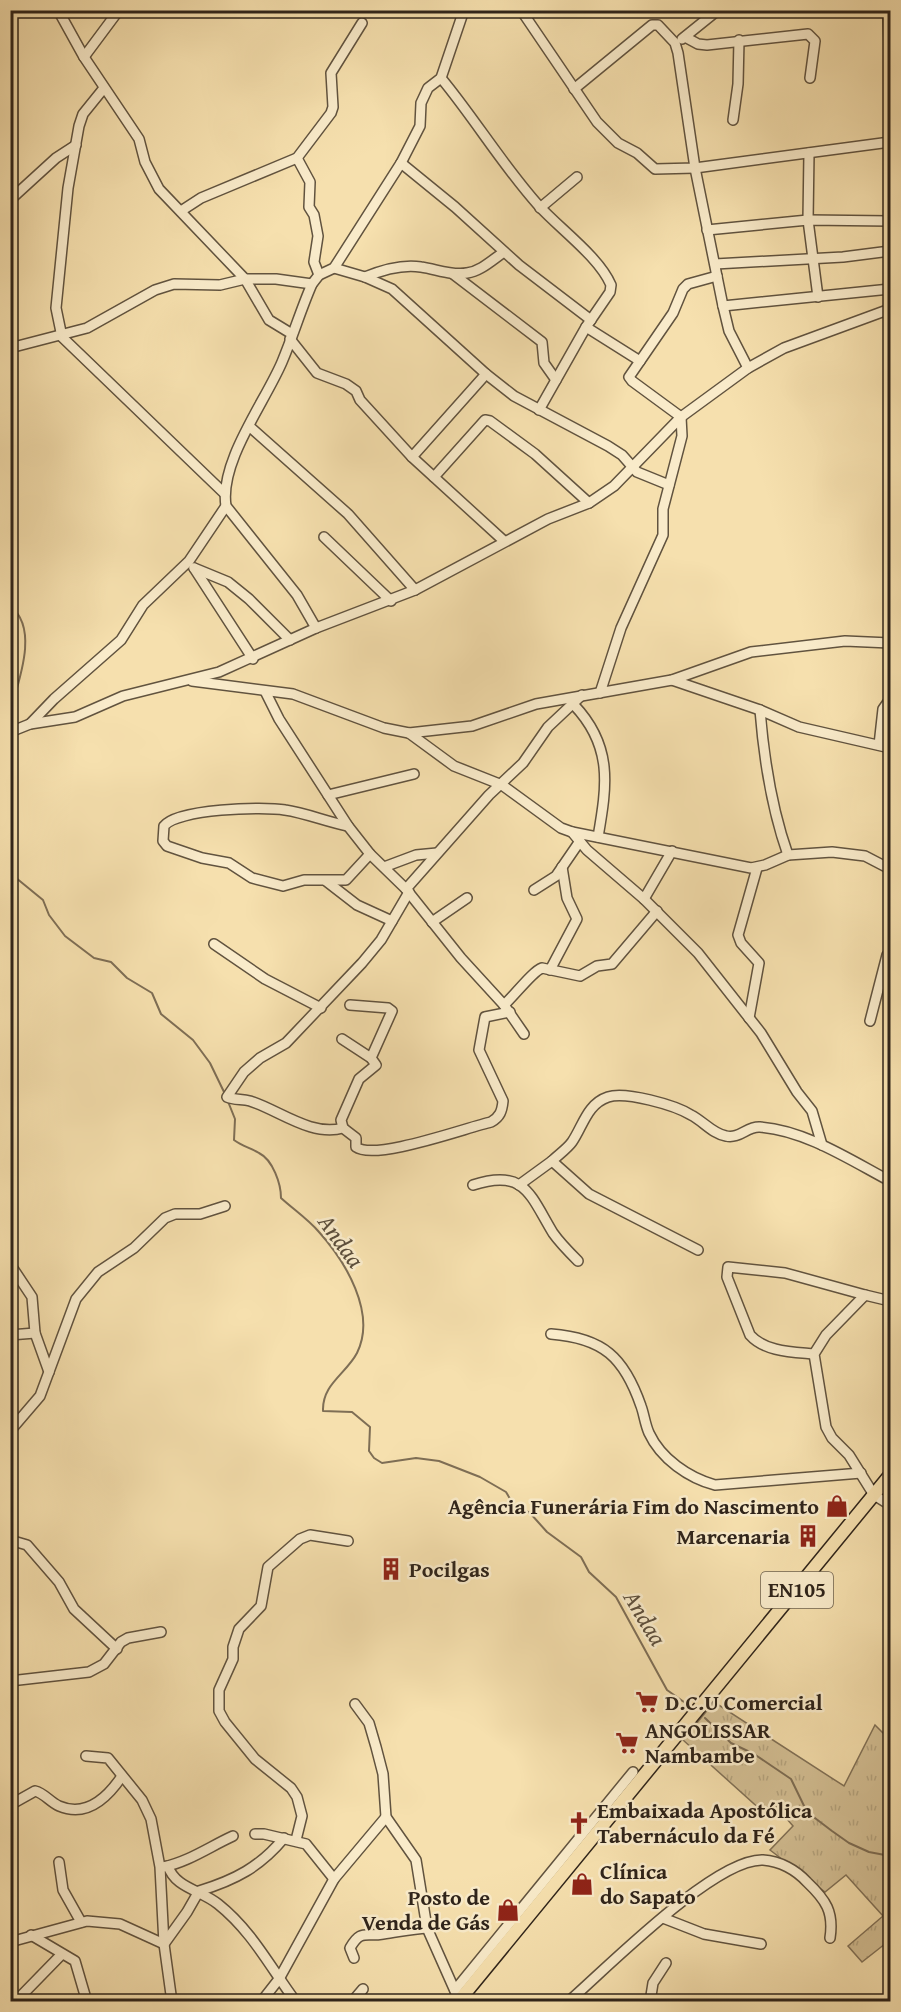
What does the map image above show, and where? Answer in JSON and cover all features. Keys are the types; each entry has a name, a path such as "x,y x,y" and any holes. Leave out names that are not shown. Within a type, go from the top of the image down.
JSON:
{"main road":[{"name":"EN105","path":"457,1997 499,1939 694,1715 891,1475"}],"street":[{"path":"58,10 84,57 139,139 152,178 245,279 269,320 291,337 317,373 356,391 360,400 412,457 504,542"},
{"path":"84,57 119,10"},
{"path":"316,628 297,595 226,506 224,493 234,457 291,337 312,284 319,274 334,268 401,163 420,126 421,103 428,88 441,78 464,10"},
{"path":"521,10 574,89 613,139 637,153 655,169 695,168 891,142"},
{"path":"675,43 718,10"},
{"path":"888,10 891,72"},
{"path":"181,211 201,198 297,158 331,113 333,107 331,73 362,23"},
{"path":"574,89 652,25 658,25 675,43 695,168 723,306 729,331 748,368"},
{"path":"685,37 707,45 803,34 812,36 815,41 810,78"},
{"path":"733,120 738,84 739,40"},
{"path":"441,78 467,109 504,165 540,208 573,238 609,280 610,292 588,324 539,410"},
{"path":"104,88 83,114 68,188 56,308 62,336 224,493"},
{"path":"10,200 56,158 76,145"},
{"path":"809,153 808,220 818,297"},
{"path":"297,158 310,182 309,207 315,215 318,236 314,262 319,274"},
{"path":"401,163 455,207 588,324 640,361"},
{"path":"540,208 577,177"},
{"path":"707,230 808,220 891,221"},
{"path":"715,264 891,251"},
{"path":"365,277 378,271 417,266 453,274 467,273 480,268 504,252"},
{"path":"334,268 365,277 392,289 486,374 514,396 608,446 622,455 637,472 669,485"},
{"path":"453,274 542,342 544,363 556,380"},
{"path":"681,417 629,379 673,313 683,289 688,284 717,276"},
{"path":"10,348 62,336 95,324 155,290 174,285 220,285 245,279 276,279 312,284"},
{"path":"723,306 891,290"},
{"path":"10,732 30,724 75,717 123,696 219,672 253,659 316,628 415,590 548,519 589,503 614,486 681,417 748,368 784,348 891,309"},
{"path":"412,457 486,374"},
{"path":"600,693 610,655 638,586 660,545 663,509 682,436 681,417"},
{"path":"434,477 484,420 490,421 535,454 589,503"},
{"path":"250,427 348,514 415,590"},
{"path":"30,724 54,699 121,640 143,605 192,564 226,506"},
{"path":"324,537 391,601"},
{"path":"192,564 228,582 249,599 290,640"},
{"path":"192,564 253,659"},
{"path":"181,680 292,694 384,728 409,733 472,726 536,704 672,680 751,652 845,641 891,643"},
{"path":"672,680 760,710 799,728 891,748"},
{"path":"265,691 279,719 348,826 370,854 408,890 432,922 507,1008 524,1034"},
{"path":"343,1128 331,1130 302,1124 249,1101 227,1096 252,1065 286,1043 362,963 392,921 408,890 437,853 489,795 502,785 548,727 582,695"},
{"path":"879,745 883,710 891,699"},
{"path":"574,705 596,735 605,767 606,783 598,837"},
{"path":"760,710 766,774 788,855"},
{"path":"409,733 454,766 502,785 561,828 572,832 756,868 788,855 856,853 891,868"},
{"path":"328,795 414,774"},
{"path":"348,826 287,810 267,808 204,812 167,821 164,826 163,841 167,846 202,858 229,863 265,882 283,886 304,880 346,880 370,854"},
{"path":"572,832 698,952 749,1018 812,1111 822,1145"},
{"path":"534,890 547,883 562,867 580,841"},
{"path":"644,899 672,851"},
{"path":"384,867 416,855 437,853"},
{"path":"550,970 577,919 567,897 562,867"},
{"path":"749,1018 759,963 741,943 738,935 756,868"},
{"path":"326,880 357,905 392,921"},
{"path":"432,922 466,898"},
{"path":"342,1039 371,1058 376,1065 359,1079 341,1120 343,1128 356,1138 359,1150 385,1151 497,1118 503,1101 479,1045 485,1017 507,1008 537,970 580,976 597,966 612,964 657,912"},
{"path":"214,944 265,979 321,1008"},
{"path":"870,1021 887,955 891,951"},
{"path":"350,1005 388,1008 392,1011 371,1058"},
{"path":"519,1185 571,1144 588,1113 597,1102 618,1094 685,1112 726,1136 737,1137 757,1127 822,1145 891,1181"},
{"path":"552,1161 589,1194 698,1250"},
{"path":"473,1185 495,1178 519,1185 532,1196 555,1235 578,1261"},
{"path":"10,1431 36,1404 76,1299 98,1272 134,1248 170,1215 200,1214 225,1206"},
{"path":"10,1264 32,1297 35,1333 49,1372"},
{"path":"814,1354 784,1350 756,1341 750,1335 728,1277 728,1267 785,1273 891,1301"},
{"path":"865,1294 826,1335 814,1354 826,1427 861,1473 874,1496 891,1505"},
{"path":"10,1335 35,1333"},
{"path":"551,1334 591,1340 608,1353 630,1379 649,1434 675,1466 694,1480 723,1485 861,1473"},
{"path":"296,1840 302,1816 297,1797 291,1788 255,1759 225,1722 219,1711 219,1689 233,1659 233,1647 239,1629 261,1605 268,1567 300,1539 310,1534 348,1541"},
{"path":"10,1540 27,1545 59,1582 74,1609 117,1649"},
{"path":"10,1681 89,1672 104,1664 128,1638 161,1632"},
{"path":"355,1704 369,1723 376,1747 383,1774 386,1817 416,1860 427,1928 457,1997"},
{"path":"86,1756 108,1758 142,1800 151,1819 164,1867 164,1944 172,2001"},
{"path":"524,1913 633,1772"},
{"path":"10,1804 35,1791 60,1806 79,1809 104,1800 122,1776"},
{"path":"261,2001 279,1979 334,1879 386,1817"},
{"path":"255,1834 296,1840 309,1847 334,1879"},
{"path":"164,1867 182,1863 202,1850 233,1836"},
{"path":"164,1944 188,1912 199,1891 248,1873 267,1858 284,1838"},
{"path":"568,2001 708,1882 731,1870 761,1860 778,1863 799,1874 814,1888 828,1906 833,1921 830,1938"},
{"path":"59,1862 63,1890 81,1922"},
{"path":"164,1867 180,1883 199,1891 246,1929 296,2001"},
{"path":"663,1918 704,1935 760,1944"},
{"path":"10,1942 31,1935 62,1930 81,1922 120,1923 164,1944"},
{"path":"354,1958 350,1948 356,1939 367,1933 383,1934 427,1928"},
{"path":"31,1935 77,1964 87,2001"},
{"path":"20,1997 61,1955"},
{"path":"650,2001 653,1983 666,1963"},
{"path":"352,2001 363,1989"}],"green space":[{"path":"714,1702 844,1786 875,1725 890,1740 890,1940 862,1962 848,1946 883,1916 846,1875 825,1892 770,1850 793,1826 773,1803 762,1811 683,1740"}],"waterway":[{"name":"Andaa","path":"10,606 19,616 24,628 25,642 21,672 10,712"},
{"name":"Andaa","path":"10,873 43,900 49,915 65,936 94,958 111,962 127,978 152,993 161,1014 193,1040 210,1063 225,1094"},
{"name":"Andaa","path":"227,1099 235,1119 234,1140 264,1156 268,1161 278,1179 281,1198 310,1223 329,1244 348,1272 361,1305 362,1338 357,1353 330,1386 323,1411 352,1412 370,1427 369,1451 382,1463 416,1458 439,1461 480,1477 506,1492 513,1504 530,1513 547,1532 581,1557 589,1572 616,1597 667,1690 691,1707"},
{"name":"Andaa","path":"705,1718 731,1743 754,1754 791,1779 807,1812 832,1831 849,1843 869,1852 890,1856"}],"place":[{"name":"Agência Funerária Fim do Nascimento","path":"837,1506"},
{"name":"Marcenaria","path":"808,1536"},
{"name":"Pocilgas","path":"391,1569"},
{"name":"D.C.U Comercial","path":"647,1702"},
{"name":"ANGOLISSAR Nambambe","path":"627,1743"},
{"name":"Embaixada Apostólica Tabernáculo da Fé","path":"579,1823"},
{"name":"Clínica do Sapato","path":"582,1884"},
{"name":"Posto de Venda de Gás","path":"508,1910"}]}
